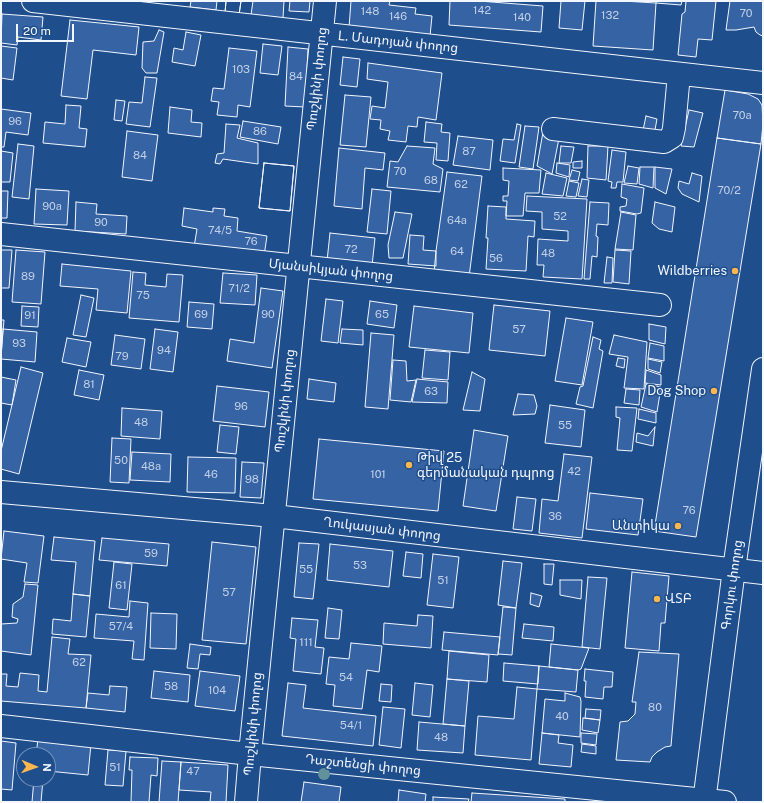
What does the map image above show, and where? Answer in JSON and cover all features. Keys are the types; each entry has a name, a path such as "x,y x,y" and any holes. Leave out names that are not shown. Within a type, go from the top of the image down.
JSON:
{"street":[{"name":"L. Մադոյան փողոց","path":"33,1 763,83"},
{"name":"Պուշկինի փողոց","path":"246,802 325,1"},
{"path":"553,129 664,142 672,137 674,128 679,74"},
{"name":"Մյանսիկյան փողոց","path":"1,234 660,305"},
{"name":"Գորկու փողոց","path":"711,801 734,569 763,369"},
{"name":"Ղուկասյան փողոց","path":"1,492 274,516 763,573"},
{"name":"Դաշտենցի փողոց","path":"1,726 250,754 711,801"}],"building":[{"path":"191,1 217,1 216,10 190,7"},
{"path":"226,1 241,1 239,15 225,13"},
{"path":"226,1 241,1 239,15 225,13"},
{"path":"253,1 284,1 283,18 251,15"},
{"path":"290,1 310,1 309,12 289,11"},
{"path":"351,1 390,1 389,5 416,8 415,14 432,16 430,36 349,28"},
{"path":"450,1 479,1 543,6 541,32 449,25"},
{"path":"561,1 585,1 582,30 559,28"},
{"path":"596,1 656,3 653,50 593,46"},
{"path":"656,1 682,1 681,5 656,3"},
{"path":"686,1 716,1 712,40 698,39 696,57 678,55 682,14 685,12"},
{"path":"730,1 763,1 763,36 756,32 754,27 726,30"},
{"path":"2,14 43,17 41,40 18,37 17,45 1,43"},
{"path":"70,20 139,27 136,55 93,50 87,99 61,96"},
{"path":"159,30 164,32 157,73 146,73 142,68 143,42 154,41"},
{"path":"186,32 201,35 195,66 172,62 174,48 183,50"},
{"path":"263,44 282,46 278,75 260,73"},
{"path":"1,46 17,48 13,80 1,78"},
{"path":"288,47 308,49 305,107 285,106"},
{"path":"229,48 257,51 250,107 238,105 237,117 217,115 219,102 211,101 213,88 224,89"},
{"path":"343,57 360,59 357,87 340,85"},
{"path":"368,63 442,73 436,120 418,117 417,127 408,126 406,142 388,140 390,131 380,129 381,120 370,119 372,106 385,108 388,82 367,79"},
{"path":"145,77 157,78 150,127 126,124 129,102 142,103"},
{"path":"725,90 748,94 758,99 762,105 763,124 761,144 717,138"},
{"path":"345,95 371,97 366,147 340,145"},
{"path":"116,100 125,101 122,121 114,120"},
{"path":"66,105 81,106 79,128 87,129 85,147 43,143 45,122 65,124"},
{"path":"170,107 192,110 191,122 202,123 201,137 168,133"},
{"path":"1,109 31,113 28,135 6,132 4,147 1,147"},
{"path":"689,110 703,113 694,147 681,146"},
{"path":"646,116 657,119 654,135 642,135"},
{"path":"243,121 281,127 278,144 240,137"},
{"path":"426,122 442,124 441,132 450,133 448,161 436,160 437,143 424,142"},
{"path":"226,124 240,125 237,138 258,143 258,164 223,159 220,164 215,163 217,154 224,153"},
{"path":"517,124 521,125 515,163 500,161 503,139 514,140"},
{"path":"525,126 539,127 533,169 519,167"},
{"path":"127,131 158,135 152,181 122,177"},
{"path":"543,132 560,133 552,174 537,166"},
{"path":"458,136 493,140 490,170 453,165"},
{"path":"717,138 761,144 696,537 654,531"},
{"path":"18,144 34,146 29,199 12,197"},
{"path":"407,146 435,148 433,164 443,169 440,192 387,187 390,161 398,162"},
{"path":"561,146 574,147 571,163 559,163"},
{"path":"588,146 608,146 606,180 587,178"},
{"path":"339,148 385,153 383,170 365,168 362,209 334,206"},
{"path":"612,150 626,152 623,182 617,182 616,188 611,188 612,182 608,181"},
{"path":"1,151 13,153 10,182 1,182"},
{"path":"582,161 582,168 573,168 573,162"},
{"path":"264,163 294,166 290,211 259,208"},
{"path":"264,163 294,166 290,211 259,208"},
{"path":"557,163 570,165 569,177 556,173"},
{"path":"628,166 639,168 637,184 624,183"},
{"path":"640,167 654,167 653,188 639,184"},
{"path":"655,167 672,169 666,194 655,188"},
{"path":"503,168 541,170 539,193 525,193 523,216 506,216 507,201 503,201 503,196 508,196 509,181 503,180"},
{"path":"572,170 580,172 578,181 569,180"},
{"path":"447,172 482,176 469,277 434,273"},
{"path":"546,173 567,178 563,196 542,194"},
{"path":"692,173 702,176 699,202 682,194 678,188 679,181 689,184"},
{"path":"582,179 589,180 587,197 578,196"},
{"path":"569,181 579,183 576,197 566,196"},
{"path":"622,184 644,188 641,213 637,214 620,211 620,207 626,206 627,199 621,197"},
{"path":"36,189 69,191 67,225 34,224"},
{"path":"372,189 391,191 387,234 367,232"},
{"path":"1,191 8,191 7,218 1,218"},
{"path":"527,196 587,199 582,279 543,277 544,265 537,265 538,239 568,241 568,231 542,229 542,212 526,211"},
{"path":"76,202 97,204 96,214 127,216 126,234 75,231"},
{"path":"590,202 609,203 608,225 597,224 597,257 592,256 590,279 584,279"},
{"path":"655,202 675,207 672,232 659,229 652,223"},
{"path":"488,206 506,207 506,219 535,221 534,237 528,236 526,271 486,269"},
{"path":"184,208 213,212 213,208 225,209 224,216 238,218 237,231 267,236 264,256 194,247 197,229 182,226"},
{"path":"395,212 412,214 403,258 389,258 388,245"},
{"path":"621,212 636,215 633,250 615,249"},
{"path":"330,233 375,238 372,266 327,261"},
{"path":"410,235 424,236 423,250 436,251 436,266 408,264"},
{"path":"1,250 12,250 9,288 1,288"},
{"path":"16,250 45,252 41,304 12,302"},
{"path":"615,250 631,251 629,284 613,282"},
{"path":"607,257 613,258 612,283 604,283"},
{"path":"62,264 131,271 127,313 96,310 98,289 60,286"},
{"path":"133,272 146,273 145,285 166,287 167,274 183,275 179,322 129,318"},
{"path":"223,273 257,275 255,305 220,303"},
{"path":"261,288 283,291 272,368 227,361 230,339 254,343"},
{"path":"81,295 94,298 86,337 73,335"},
{"path":"326,299 343,301 338,343 321,341"},
{"path":"370,301 397,305 394,328 367,324"},
{"path":"189,302 214,304 212,329 187,327"},
{"path":"494,305 550,311 545,356 489,350"},
{"path":"22,306 39,307 38,327 21,326"},
{"path":"414,306 473,313 469,353 409,347"},
{"path":"566,318 593,322 582,385 555,381"},
{"path":"1,320 4,320 1,355"},
{"path":"649,324 666,327 665,344 649,340"},
{"path":"3,329 37,332 35,362 1,359"},
{"path":"155,329 178,332 173,372 150,369"},
{"path":"342,329 363,330 363,345 340,343"},
{"path":"371,333 394,335 388,409 365,407"},
{"path":"115,335 145,339 141,369 111,365"},
{"path":"614,335 647,342 644,389 624,388 628,357 609,354"},
{"path":"593,337 601,340 599,349 603,351 593,408 576,404 580,387 583,386"},
{"path":"67,338 91,342 86,367 62,362"},
{"path":"650,343 664,346 664,361 648,358"},
{"path":"425,350 450,352 448,380 422,378"},
{"path":"618,358 625,359 624,368 616,366"},
{"path":"648,359 662,362 660,373 648,369"},
{"path":"393,360 406,361 407,381 416,380 411,402 390,400"},
{"path":"21,367 43,373 19,474 1,469 1,451"},
{"path":"79,370 104,375 99,400 74,395"},
{"path":"646,370 661,375 661,385 645,383"},
{"path":"472,372 485,379 480,411 463,410"},
{"path":"1,377 16,380 12,405 1,403"},
{"path":"309,379 336,383 334,402 307,399"},
{"path":"417,379 448,382 447,403 412,402"},
{"path":"646,384 661,387 657,412 641,407"},
{"path":"217,386 269,392 265,427 213,421"},
{"path":"626,389 640,390 639,405 624,403"},
{"path":"518,394 534,395 537,406 535,414 513,415"},
{"path":"550,405 585,410 581,447 545,443"},
{"path":"616,407 637,408 632,451 617,450 620,418 616,417"},
{"path":"122,408 162,411 160,439 121,436"},
{"path":"639,409 656,413 656,423 638,419"},
{"path":"220,425 239,427 236,454 217,452"},
{"path":"655,427 653,446 636,442 637,433 648,436"},
{"path":"474,430 508,436 496,511 463,506"},
{"path":"112,438 131,439 129,483 110,482"},
{"path":"319,439 444,451 438,511 313,499"},
{"path":"132,452 171,454 170,482 130,480"},
{"path":"564,454 592,457 582,538 539,533 542,499 558,501"},
{"path":"188,457 236,458 235,493 187,492"},
{"path":"242,462 264,463 261,498 240,497"},
{"path":"590,493 643,499 638,535 586,529"},
{"path":"517,497 536,499 532,531 513,529"},
{"path":"4,531 44,536 38,583 24,582 27,563 1,559"},
{"path":"54,537 95,541 90,596 73,594 76,562 51,560"},
{"path":"102,538 169,544 167,566 99,560"},
{"path":"212,542 256,547 246,644 202,640"},
{"path":"299,543 319,544 313,599 294,597"},
{"path":"330,544 393,551 389,587 327,580"},
{"path":"406,552 423,554 421,578 403,576"},
{"path":"433,554 459,557 453,608 427,605"},
{"path":"503,561 522,563 516,608 498,605"},
{"path":"114,562 132,564 127,610 109,608"},
{"path":"544,564 554,564 552,585 544,584"},
{"path":"632,572 669,576 665,623 661,623 659,651 625,648"},
{"path":"588,577 607,578 600,649 582,647"},
{"path":"560,580 582,580 581,599 560,595"},
{"path":"25,584 38,585 31,655 1,651 1,624 17,623 18,619 12,617 13,604 23,597"},
{"path":"531,593 542,596 539,607 530,604"},
{"path":"73,594 90,596 86,637 52,634 53,619 71,621"},
{"path":"130,601 148,603 144,660 132,659 134,641 94,638 96,614 129,617"},
{"path":"503,607 516,608 512,655 498,654"},
{"path":"328,608 342,610 339,639 325,638"},
{"path":"151,613 177,614 176,649 150,648"},
{"path":"418,615 433,616 431,648 383,644 384,623 417,626"},
{"path":"292,618 318,620 315,647 324,648 321,674 293,671 296,639 290,638"},
{"path":"524,624 554,627 553,641 522,638"},
{"path":"444,632 500,637 498,655 442,650"},
{"path":"52,637 70,639 68,654 91,655 86,708 1,701 1,674 7,674 6,686 18,687 20,673 39,675 38,691 47,692"},
{"path":"351,643 382,646 379,672 367,670 362,709 333,706 335,685 326,684 329,657 349,659"},
{"path":"190,644 211,647 210,655 200,654 198,669 187,668"},
{"path":"551,644 589,648 581,669 549,667"},
{"path":"449,651 489,655 487,682 447,679"},
{"path":"639,652 679,654 671,746 665,747 657,752 652,757 650,762 616,760 620,722 628,721 635,714 636,702 632,702"},
{"path":"504,663 539,666 538,684 503,681"},
{"path":"539,666 578,670 576,692 537,689"},
{"path":"585,669 613,672 612,687 604,687 603,699 585,697"},
{"path":"154,671 190,675 188,702 151,698"},
{"path":"200,671 240,676 235,711 195,706"},
{"path":"447,679 469,681 465,726 443,724"},
{"path":"288,683 306,685 303,708 376,716 373,746 282,736"},
{"path":"415,683 433,685 430,717 412,715"},
{"path":"381,684 392,685 391,702 379,701"},
{"path":"110,686 127,687 125,712 86,708 88,693 109,695"},
{"path":"517,687 537,689 531,760 475,755 478,716 514,719"},
{"path":"565,693 580,697 580,737 542,733 545,699 565,701"},
{"path":"383,707 405,709 401,748 379,745"},
{"path":"586,709 601,710 600,720 585,718"},
{"path":"583,718 600,720 598,733 582,730"},
{"path":"419,722 465,726 463,753 417,750"},
{"path":"542,733 559,735 558,743 573,745 571,767 539,764"},
{"path":"581,733 597,734 596,745 581,743"},
{"path":"38,739 91,744 88,775 56,772 56,747 37,747"},
{"path":"1,741 16,743 12,790 1,789"},
{"path":"582,744 596,746 596,754 581,752"},
{"path":"108,750 126,751 123,786 105,785"},
{"path":"130,757 158,758 157,776 151,775 149,802 131,802 132,770 129,770"},
{"path":"162,761 181,762 178,802 159,802"},
{"path":"181,762 228,765 226,802 210,802 211,792 179,790"},
{"path":"304,782 341,787 339,802 301,802"},
{"path":"33,787 42,787 41,802 32,802"},
{"path":"399,790 426,794 425,802 398,802"},
{"path":"472,793 565,799 565,802 471,802"},
{"path":"433,797 469,799 468,802 433,802"}],"place":[{"name":"Wildberries","path":"735,271"},
{"name":"Dog Shop","path":"714,391"},
{"name":"Թիվ 25 գերմանական դպրոց","path":"409,465"},
{"name":"Անտիկա","path":"678,526"},
{"name":"ՎՏԲ","path":"657,599"}]}
